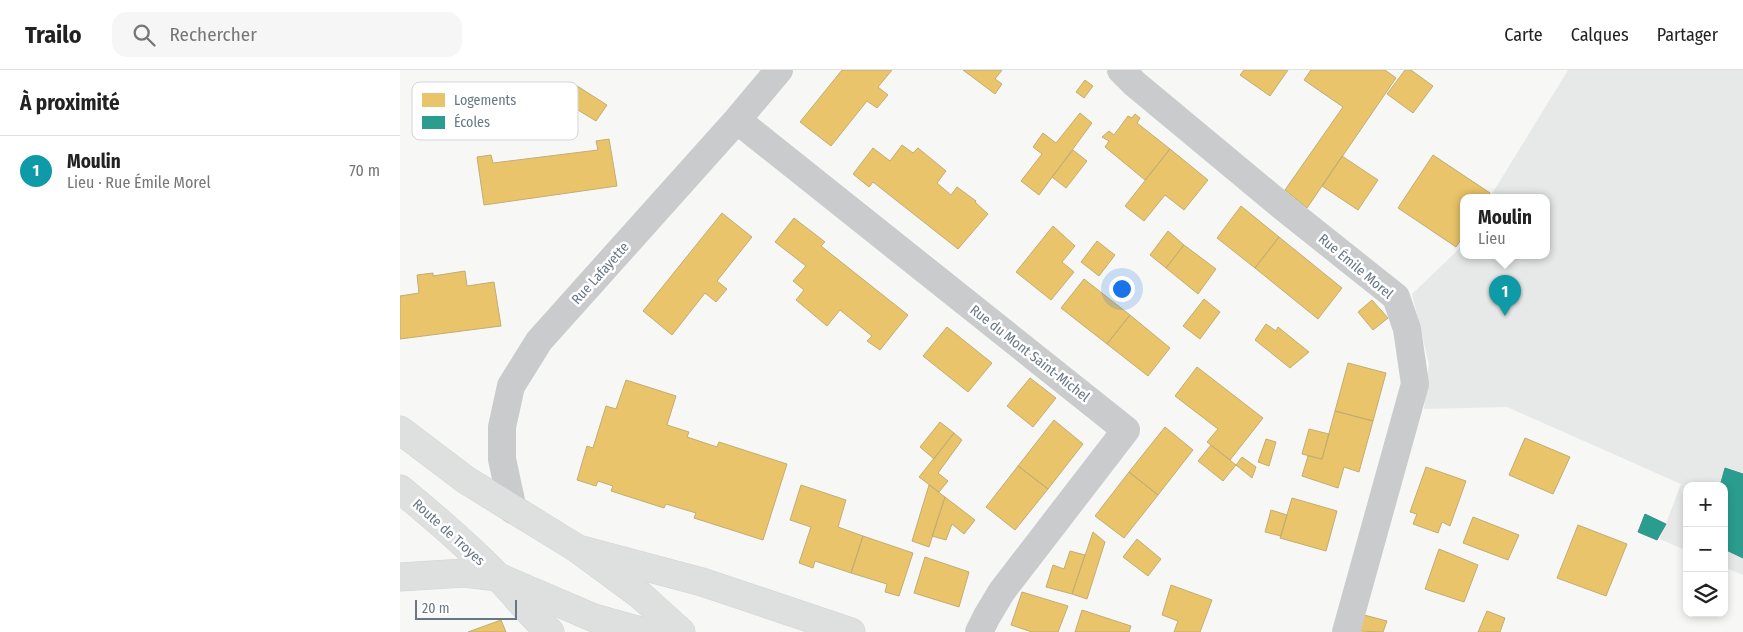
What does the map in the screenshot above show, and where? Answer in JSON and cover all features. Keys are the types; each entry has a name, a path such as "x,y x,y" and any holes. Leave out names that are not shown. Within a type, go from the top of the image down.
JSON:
{"main road":[{"path":"400,430 466,480 578,549 639,594 681,632"},
{"name":"Route de Troyes","path":"400,489 438,520 498,577 533,617 550,632"},
{"path":"578,549 702,582 851,632"},
{"path":"400,577 464,573 498,577 594,618 644,632"}],"street":[{"name":"Rue Lafayette","path":"513,510 502,459 502,427 511,386 539,341 737,120 779,70"},
{"name":"Rue Émile Morel","path":"1121,70 1135,84 1260,188 1396,297 1407,329 1415,384 1346,632"},
{"name":"Rue du Mont Saint-Michel","path":"737,120 1126,430 1002,591 979,632"}],"shaded area":[{"path":"1568,70 1743,70 1743,575 1728,569 1728,482 1683,482 1683,549 1660,539 1681,484 1507,407 1424,409 1429,364 1412,294 1460,247 1460,259 1550,259 1550,194 1492,194"}],"building: Logements":[{"path":"842,70 892,70 878,87 888,95 877,108 867,101 831,146 800,122"},
{"path":"963,70 1002,70 995,79 1002,84 995,94"},
{"path":"1244,70 1288,70 1270,96 1240,75"},
{"path":"1311,70 1385,70 1396,78 1307,208 1285,190 1343,107 1304,80"},
{"path":"1405,70 1411,70 1433,86 1413,113 1387,94"},
{"path":"1085,80 1093,86 1084,98 1076,92"},
{"path":"578,87 607,105 596,121 578,110"},
{"path":"1080,113 1092,123 1039,195 1021,181 1042,154 1033,147 1043,133 1056,143"},
{"path":"1135,114 1140,118 1137,123 1170,149 1145,180 1105,147 1109,141 1102,137 1109,131 1114,135 1128,116 1132,118"},
{"path":"609,139 617,186 484,205 477,157 491,155 493,163 598,150 596,141"},
{"path":"902,145 913,153 918,148 946,171 937,183 951,195 957,187 976,201 988,214 958,249 873,182 869,187 853,174 873,148 890,161"},
{"path":"1170,149 1208,180 1184,210 1165,195 1144,221 1125,206"},
{"path":"1073,150 1087,161 1066,188 1052,177"},
{"path":"1433,155 1490,193 1460,194 1460,241 1456,247 1398,208"},
{"path":"1342,156 1378,180 1358,210 1322,186"},
{"path":"1241,206 1279,237 1255,268 1217,238"},
{"path":"722,213 752,237 717,281 727,289 716,302 705,293 672,335 643,311"},
{"path":"794,218 825,242 821,246 908,315 880,350 867,341 872,336 840,310 827,326 796,300 804,290 793,281 806,266 775,242"},
{"path":"1053,226 1075,246 1062,262 1074,272 1051,300 1016,272"},
{"path":"1168,231 1184,245 1166,268 1150,255"},
{"path":"1279,237 1342,288 1318,319 1255,268"},
{"path":"1097,241 1115,255 1099,276 1081,262"},
{"path":"1184,245 1216,269 1198,294 1166,268"},
{"path":"465,271 467,286 494,282 501,326 400,339 400,296 419,293 417,275 433,273 433,276"},
{"path":"1084,279 1130,315 1107,344 1061,308"},
{"path":"1204,299 1220,312 1200,339 1183,326"},
{"path":"1372,300 1388,318 1373,330 1358,312"},
{"path":"1130,315 1170,348 1148,376 1107,344"},
{"path":"1266,324 1276,331 1278,327 1309,352 1290,368 1255,340"},
{"path":"947,327 992,363 968,392 923,356"},
{"path":"1348,363 1386,373 1373,421 1335,411"},
{"path":"1197,367 1263,418 1230,460 1207,442 1218,429 1175,396"},
{"path":"1030,378 1056,398 1033,427 1007,406"},
{"path":"626,380 676,396 667,425 689,432 687,437 717,447 719,442 787,464 763,540 694,518 696,513 666,504 664,508 611,491 613,486 598,481 596,486 577,480 587,446 593,448 606,406 616,409"},
{"path":"1335,411 1373,421 1359,472 1344,467 1338,488 1302,476 1308,456 1322,459"},
{"path":"1054,420 1083,444 1048,489 1018,466"},
{"path":"940,422 954,433 934,459 920,447"},
{"path":"1165,427 1193,450 1158,495 1129,472"},
{"path":"1309,429 1329,434 1322,459 1302,454"},
{"path":"954,433 962,440 938,473 948,481 939,492 919,477"},
{"path":"1525,438 1570,457 1553,494 1509,475"},
{"path":"1266,439 1276,442 1269,466 1258,462"},
{"path":"1211,445 1236,465 1223,481 1198,461"},
{"path":"1242,457 1256,467 1252,478 1236,465"},
{"path":"1018,466 1048,489 1015,530 986,507"},
{"path":"1426,467 1466,481 1450,526 1442,522 1438,533 1413,524 1417,514 1410,512"},
{"path":"1129,472 1158,495 1124,538 1095,516"},
{"path":"801,485 846,500 838,527 863,536 851,573 815,561 813,568 799,563 811,527 790,520"},
{"path":"929,485 945,497 929,547 912,541"},
{"path":"945,497 975,520 964,534 952,524 946,540 932,536"},
{"path":"1292,498 1337,511 1326,551 1280,538"},
{"path":"1271,510 1287,515 1281,536 1265,532"},
{"path":"1473,517 1519,535 1508,560 1463,543"},
{"path":"1578,525 1627,544 1606,596 1557,578"},
{"path":"1093,532 1105,542 1087,599 1072,594"},
{"path":"863,536 913,553 899,596 885,592 887,584 851,573"},
{"path":"1137,539 1161,559 1148,576 1123,557"},
{"path":"1439,549 1478,565 1464,602 1425,589"},
{"path":"1070,551 1085,555 1072,594 1046,587 1053,565 1064,569"},
{"path":"925,557 969,572 959,607 914,593"},
{"path":"1171,585 1212,600 1200,632 1174,632 1178,621 1162,615"},
{"path":"1022,592 1068,606 1058,632 1032,632 1011,625"},
{"path":"1082,610 1131,626 1129,632 1075,632"},
{"path":"1487,611 1505,618 1500,632 1478,632"},
{"path":"1364,615 1387,621 1383,632 1359,631"},
{"path":"501,620 506,632 468,632"}],"building: Écoles":[{"path":"1725,468 1743,474 1743,558 1728,551 1728,482 1721,482"},
{"path":"1645,514 1666,524 1657,540 1638,532"}],"place":[{"name":"Moulin","path":"1505,316"}]}
